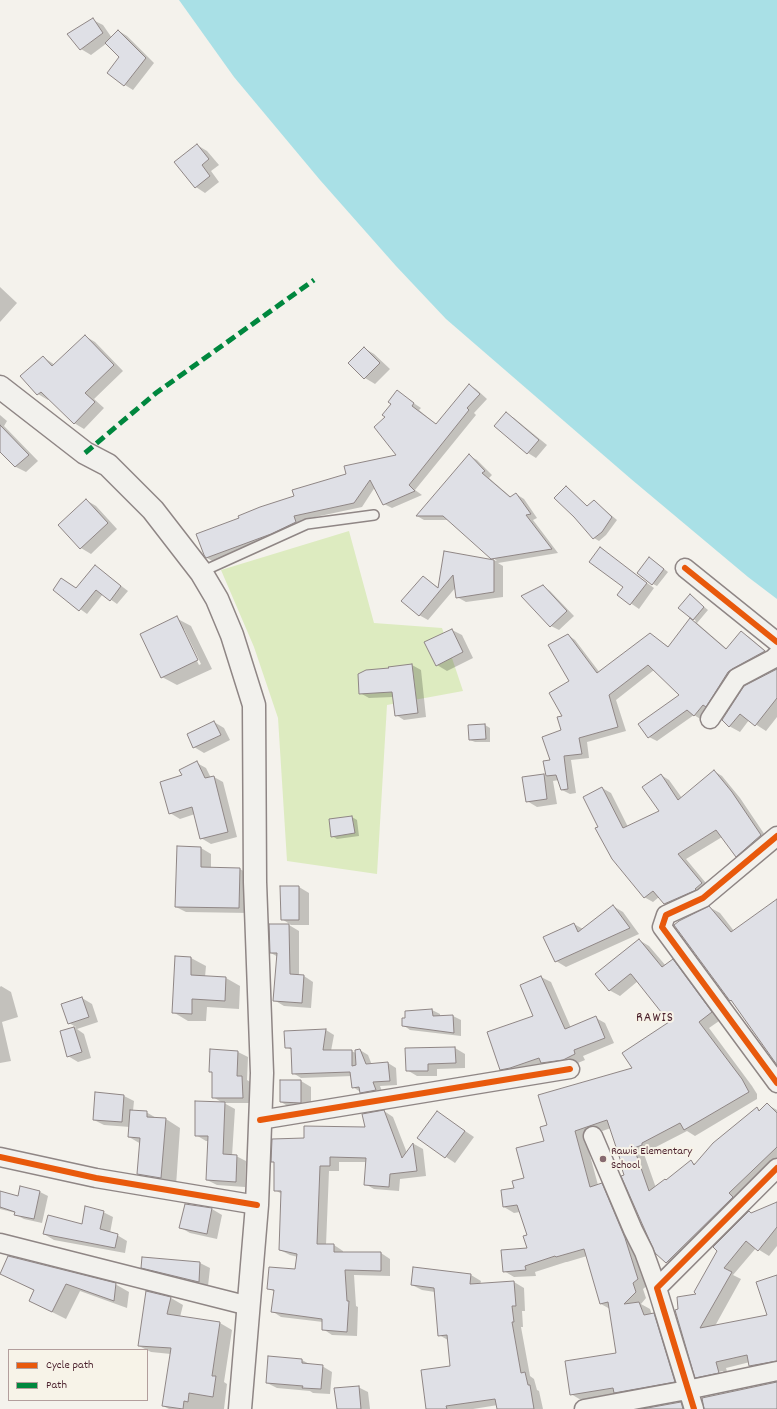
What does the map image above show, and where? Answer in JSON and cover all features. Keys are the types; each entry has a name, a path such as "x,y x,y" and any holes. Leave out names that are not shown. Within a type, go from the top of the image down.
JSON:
{"main road":[{"path":"0,387 85,453 108,464 153,510 201,572 217,599 232,634 254,705 255,882 262,1073 257,1210 240,1409"}],"street":[{"path":"685,568 777,642"},
{"path":"710,719 737,678 773,659 777,655"},
{"path":"777,836 703,898 666,915 662,927 777,1083"},
{"path":"260,1120 570,1069"},
{"path":"593,1136 633,1230 644,1252 657,1288 694,1409"},
{"path":"0,1157 257,1210"},
{"path":"657,1288 777,1168"},
{"path":"0,1243 249,1306"},
{"path":"584,1409 687,1390 777,1371"}],"lane":[{"path":"201,572 307,524 374,515"}],"green space":[{"path":"349,531 374,623 442,628 463,691 387,705 377,874 287,861 278,718 254,647 221,570"}],"water":[{"path":"179,0 777,0 777,599 748,577 631,479 446,319 396,266 320,180 234,77"}],"building":[{"path":"93,18 103,33 80,50 67,34"},
{"path":"118,30 146,58 124,86 107,73 119,57 105,43"},
{"path":"197,144 209,159 202,165 210,176 195,188 174,162"},
{"path":"85,335 114,365 85,393 95,402 74,424 41,392 37,395 20,376 43,356 52,366"},
{"path":"364,347 380,363 364,379 348,363"},
{"path":"469,384 480,394 467,408 469,410 409,485 415,491 383,505 370,480 354,503 294,516 296,522 271,534 206,558 204,555 196,534 239,518 238,516 260,507 294,496 292,490 346,474 344,466 396,455 374,427 385,417 382,415 391,404 388,402 397,390 414,403 412,406 436,424"},
{"path":"506,412 539,440 527,454 494,426"},
{"path":"0,425 29,455 15,467 0,452"},
{"path":"469,454 485,471 482,473 510,497 516,493 531,514 526,515 552,549 491,559 443,516 416,516"},
{"path":"566,486 587,506 594,500 612,517 602,532 593,539 574,517 554,498"},
{"path":"86,499 108,523 80,549 58,525"},
{"path":"600,547 647,583 630,605 617,595 623,587 589,562"},
{"path":"444,551 494,560 494,592 456,598 453,575 419,616 401,601 423,576 438,588"},
{"path":"649,557 664,569 652,585 637,573"},
{"path":"95,565 121,586 110,601 96,590 79,611 53,590 61,578 76,588"},
{"path":"543,585 567,611 550,627 521,596"},
{"path":"690,594 704,607 693,620 678,608"},
{"path":"177,616 198,660 161,678 140,634"},
{"path":"690,618 726,649 741,631 765,651 728,672 706,707 703,705 694,716 687,710 648,738 638,724 679,695 648,665 609,695 618,727 579,738 582,754 564,756 568,789 561,790 556,775 546,776 543,761 550,760 542,737 561,730 557,717 562,716 549,693 569,681 548,645 568,634 597,673 650,633 668,647"},
{"path":"452,629 463,652 436,666 424,642"},
{"path":"412,664 418,713 395,716 392,692 359,694 358,674 366,670"},
{"path":"777,669 777,698 755,726 740,714 729,727 722,720 744,686"},
{"path":"214,721 221,735 193,748 187,734"},
{"path":"485,724 486,739 469,740 468,725"},
{"path":"197,761 205,778 214,776 228,832 200,839 192,807 169,814 160,782 182,775 179,770"},
{"path":"714,770 732,792 761,835 736,857 716,830 678,854 702,883 695,889 696,890 664,904 653,891 644,898 612,859 595,828 598,827 583,797 602,787 623,828 659,811 642,787 661,774 678,800"},
{"path":"544,774 547,799 526,802 522,777"},
{"path":"352,816 355,833 331,837 329,819"},
{"path":"177,846 201,847 201,867 240,868 239,908 175,907"},
{"path":"280,886 299,886 299,920 281,920"},
{"path":"777,899 777,1065 731,1000 730,1001 674,925 709,906 731,932"},
{"path":"613,905 630,928 555,962 543,937 574,923 578,932"},
{"path":"269,924 289,924 290,974 304,975 302,1003 273,1001 277,953 270,953"},
{"path":"639,939 662,967 673,959 712,1012 699,1022 742,1079 749,1092 684,1130 680,1123 634,1148 649,1191 665,1179 666,1180 691,1160 694,1165 713,1143 757,1107 759,1111 767,1103 777,1113 777,1147 729,1193 733,1197 666,1263 655,1253 621,1176 624,1175 621,1162 607,1120 575,1131 590,1187 602,1183 625,1238 638,1279 633,1283 636,1292 624,1304 639,1302 644,1315 654,1313 675,1382 614,1393 613,1388 570,1395 565,1361 616,1353 608,1302 600,1304 584,1249 556,1257 555,1256 525,1266 526,1270 503,1272 501,1250 527,1248 523,1236 527,1235 517,1205 503,1207 501,1190 514,1188 512,1181 524,1178 516,1148 544,1141 540,1127 547,1125 538,1095 632,1068 622,1053 669,1022 631,974 609,991 595,974"},
{"path":"175,956 191,957 191,975 226,977 225,1001 192,999 192,1014 172,1013"},
{"path":"541,976 565,1029 596,1016 605,1038 574,1050 575,1054 563,1060 541,1063 539,1058 500,1070 487,1032 533,1016 520,985"},
{"path":"82,997 89,1017 68,1024 61,1004"},
{"path":"432,1009 433,1016 453,1015 454,1033 402,1026 402,1018 405,1018 405,1011"},
{"path":"74,1027 82,1052 67,1057 60,1031"},
{"path":"326,1029 323,1050 352,1050 352,1066 356,1065 355,1050 360,1049 366,1064 388,1062 390,1081 373,1082 376,1090 360,1093 359,1087 352,1088 350,1072 292,1074 291,1048 285,1048 284,1031"},
{"path":"455,1047 456,1063 428,1064 428,1071 406,1071 405,1048"},
{"path":"210,1049 238,1051 237,1076 242,1076 243,1098 212,1098 212,1072 209,1072"},
{"path":"280,1080 301,1080 301,1103 280,1102"},
{"path":"95,1092 124,1095 122,1122 93,1120"},
{"path":"195,1101 225,1102 223,1154 237,1155 236,1182 206,1180 208,1136 195,1136"},
{"path":"130,1110 147,1111 147,1117 166,1118 161,1178 137,1174 140,1138 128,1137"},
{"path":"384,1110 402,1158 413,1143 417,1171 390,1174 389,1187 364,1185 366,1158 330,1157 330,1166 320,1166 317,1244 334,1244 334,1252 381,1252 381,1271 345,1270 347,1301 349,1301 347,1332 322,1330 322,1319 271,1312 274,1290 267,1289 269,1267 295,1269 297,1254 279,1250 281,1191 274,1191 274,1162 271,1162 272,1139 304,1138 304,1126 365,1127 362,1114"},
{"path":"437,1111 465,1131 445,1158 417,1138"},
{"path":"20,1186 40,1191 34,1219 14,1215 15,1212 0,1207 0,1191 18,1196"},
{"path":"777,1202 777,1227 758,1251 746,1241 724,1268 732,1272 700,1328 767,1315 756,1282 777,1275 777,1361 749,1366 747,1355 716,1362 719,1373 695,1378 675,1310 678,1309 677,1297 696,1294 694,1292 717,1251 713,1247 749,1211 751,1213"},
{"path":"185,1204 212,1208 207,1234 179,1228"},
{"path":"85,1206 104,1211 100,1229 118,1234 115,1248 43,1234 48,1215 82,1224"},
{"path":"8,1256 116,1283 114,1301 66,1284 52,1312 29,1301 34,1290 0,1274"},
{"path":"142,1257 200,1262 199,1282 141,1268"},
{"path":"413,1267 471,1274 470,1284 514,1281 516,1306 512,1306 514,1322 512,1322 521,1373 525,1372 528,1385 530,1385 534,1409 497,1409 495,1399 446,1406 447,1409 426,1409 421,1370 450,1366 447,1335 438,1336 434,1288 411,1285"},
{"path":"146,1291 171,1297 167,1314 220,1322 212,1376 216,1376 213,1397 189,1393 188,1402 184,1401 183,1409 162,1406 171,1348 138,1346"},
{"path":"268,1356 302,1359 302,1363 323,1365 321,1389 266,1383"},
{"path":"777,1382 777,1409 704,1409 702,1398"},
{"path":"359,1386 361,1409 337,1409 334,1388"},
{"path":"681,1402 683,1409 642,1409"}],"marked path":[{"path":"85,453 156,393 314,280"}],"cycle path":[{"path":"685,568 777,642"},
{"path":"777,836 703,898 666,915 662,927 777,1083"},
{"path":"260,1120 570,1069"},
{"path":"0,1157 96,1178 257,1205"},
{"path":"694,1409 657,1288 777,1168"}],"place":[{"name":"Rawis Elementary School","path":"603,1159"}],"district":[{"name":"RAWIS","path":"655,1019"}]}
